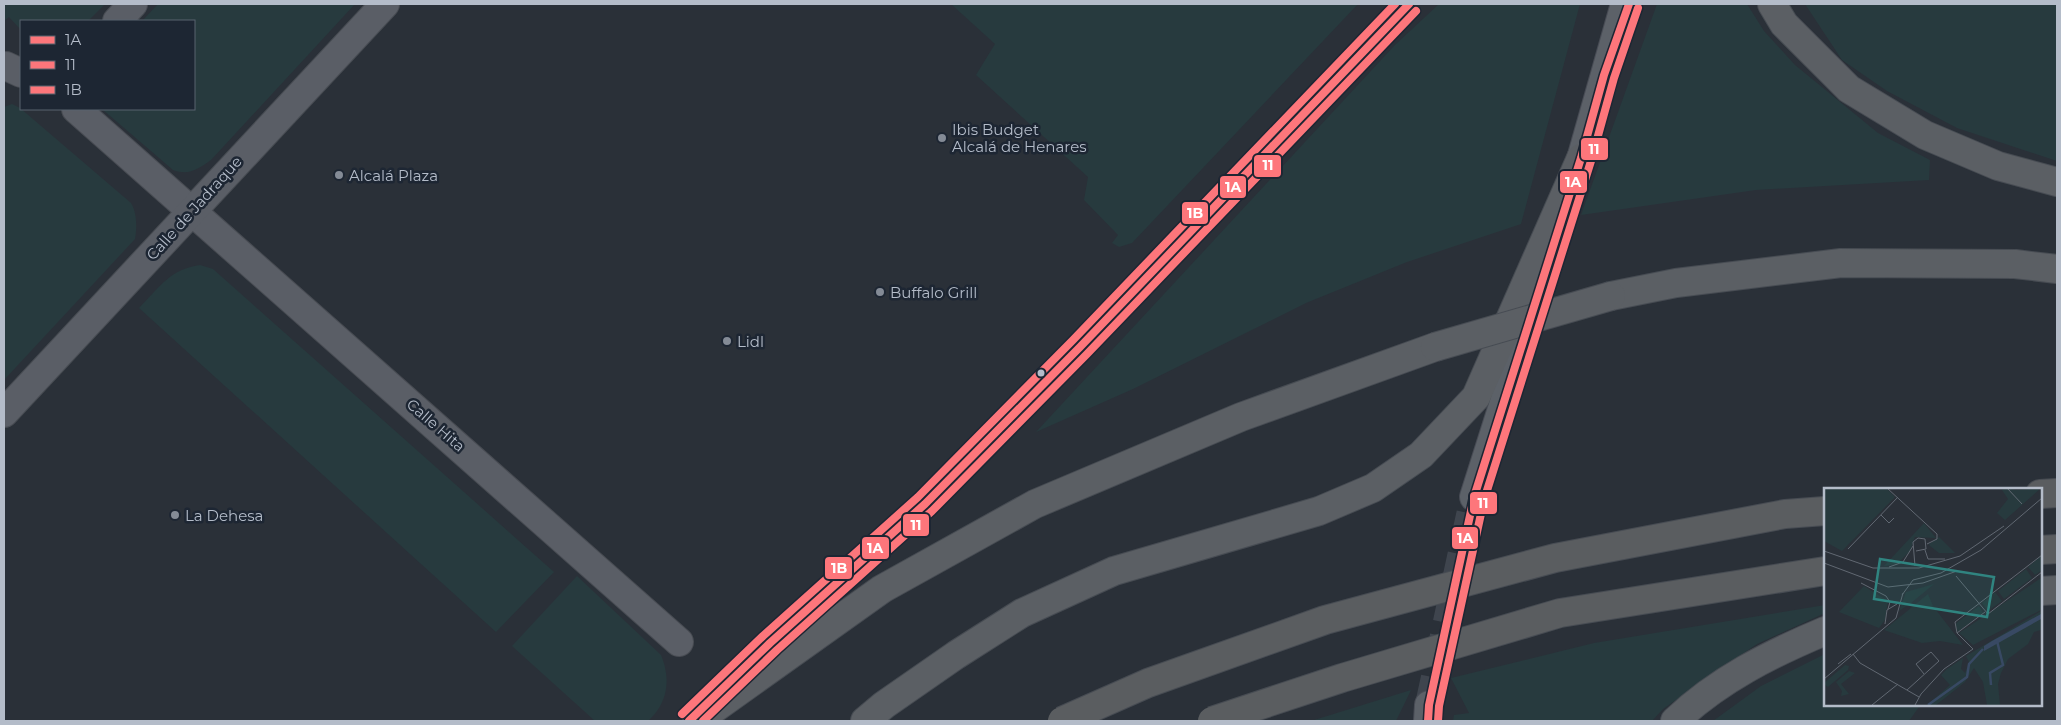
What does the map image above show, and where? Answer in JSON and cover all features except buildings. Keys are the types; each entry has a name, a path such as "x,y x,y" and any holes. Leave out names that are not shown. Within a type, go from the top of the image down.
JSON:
{"highway":[{"path":"1772,4 1784,24 1849,89 1924,135 1998,166 2057,182"},
{"path":"865,721 884,705 948,660 1022,613 1114,571 1319,511 1373,488 1420,455 1476,397 1582,158"},
{"path":"697,721 882,588 1036,504 1242,417 1435,347 1611,296 1676,283 1841,263 2016,264 2057,269"},
{"path":"2041,494 2057,493"},
{"path":"1062,721 1148,683 1325,620 1555,558 1785,514 1824,511"},
{"path":"2041,550 2057,549"},
{"path":"1212,721 1342,678 1560,613 1824,571"},
{"path":"2041,591 2057,590"},
{"path":"1675,721 1730,677 1774,653 1824,631"}],"main road":[{"path":"1474,496 1582,158 1626,7"}],"street":[{"path":"118,20 133,4"},
{"name":"Calle de Jadraque","path":"4,413 384,4"},
{"path":"4,67 6,66 20,73"},
{"name":"Calle Hita","path":"77,110 191,212 420,411 679,642"}],"green space":[{"path":"4,4 105,4 89,20 20,20 20,29 9,17 4,21"},
{"path":"158,4 355,4 211,160 189,172 173,170 103,110 195,110 195,20 143,20"},
{"path":"951,4 1358,4 1132,243 1119,247 1112,243 1118,235 1084,200 1088,177 976,75 995,44"},
{"path":"1439,4 1580,4 1521,224 1407,262 1306,303 1133,389 1036,432 1395,45"},
{"path":"1657,4 1747,4 1764,31 1795,65 1878,133 1930,160 1929,180 1756,190 1581,215"},
{"path":"1805,4 2057,4 2057,161 1957,128 1887,91 1842,60"},
{"path":"12,104 20,108 20,110 22,110 131,203 135,216 136,230 135,239 4,380 4,107"},
{"path":"200,265 213,269 554,572 496,632 139,308 173,275 181,270"},
{"path":"577,576 661,655 666,673 666,690 660,706 648,721 595,721 512,646"},
{"path":"1824,605 1824,613 1757,644 1663,709 1652,721 1453,721 1454,715 1469,713 1451,678 1594,643"},
{"path":"1824,654 1824,705 1920,705 1909,721 1713,721 1761,686"},
{"path":"1411,690 1396,721 1311,721"}],"tunnel":[{"path":"1429,705 1474,497"}],"transit line":[{"name":"1B","path":"682,714 763,636 918,497 1073,340 1395,4"},
{"name":"1A","path":"689,721 770,643 925,504 1080,347 1409,4"},
{"name":"1A","path":"1428,721 1429,705 1474,497 1581,158 1604,75 1629,4"},
{"name":"11","path":"1438,721 1439,706 1484,500 1591,161 1614,78 1638,8"},
{"name":"11","path":"703,721 777,650 932,511 1087,354 1416,11"}],"place":[{"name":"Ibis Budget Alcalá de Henares","path":"942,138"},
{"name":"Alcalá Plaza","path":"339,175"},
{"name":"Buffalo Grill","path":"880,292"},
{"name":"Lidl","path":"727,341"},
{"name":"La Dehesa","path":"175,515"}]}
